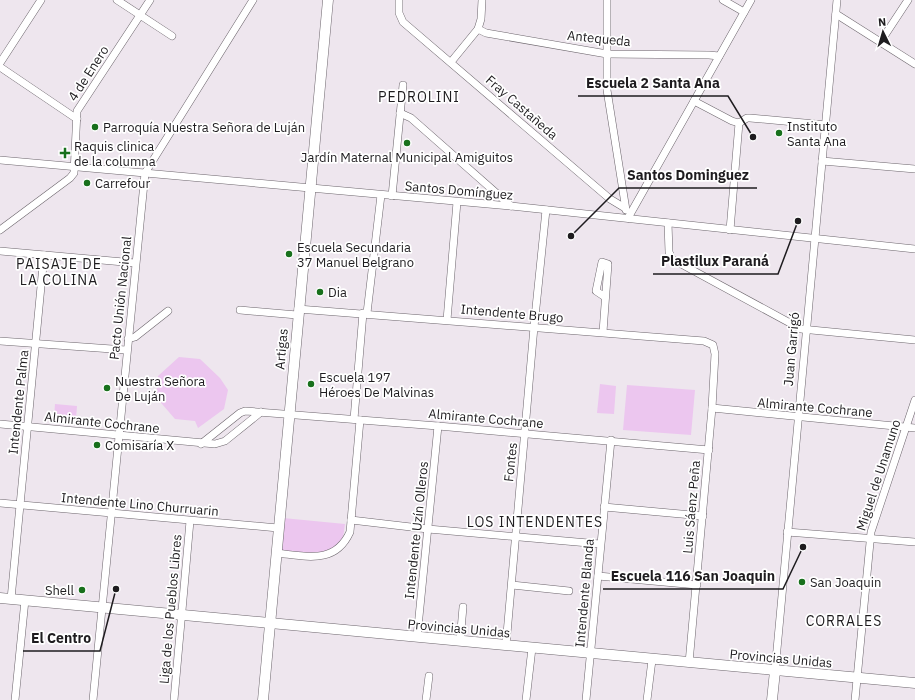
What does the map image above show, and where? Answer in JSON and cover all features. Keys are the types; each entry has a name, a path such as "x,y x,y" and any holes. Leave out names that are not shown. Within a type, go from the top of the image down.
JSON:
{"street":[{"path":"0,63 41,0"},
{"path":"117,0 172,36"},
{"name":"4 de Enero","path":"75,167 77,118 80,106 150,0"},
{"name":"Pacto Unión Nacional","path":"93,700 126,350 145,174 253,0"},
{"name":"Artigas","path":"263,700 288,414 328,0"},
{"name":"Fray Castañeda","path":"399,0 399,13 403,22 610,200 625,208"},
{"path":"451,62 478,29 481,19 482,0"},
{"path":"607,0 607,90 625,208 628,218"},
{"path":"723,0 744,12"},
{"path":"628,218 751,0"},
{"name":"Juan Garrigó","path":"772,700 837,0"},
{"path":"881,41 908,0"},
{"path":"836,14 881,41 915,64"},
{"name":"Antequeda","path":"478,29 486,33 607,54 709,54 719,56"},
{"path":"0,67 77,118"},
{"path":"392,196 403,85"},
{"path":"694,101 732,121 739,123 750,118 826,125"},
{"path":"400,113 411,118 511,206"},
{"path":"730,230 739,123"},
{"name":"Santos Domínguez","path":"0,160 511,206 915,249"},
{"path":"822,161 915,169"},
{"path":"0,230 70,178 75,167"},
{"path":"276,553 316,557 330,554 344,544 350,532 365,313 381,195"},
{"path":"446,320 457,202"},
{"name":"Fontes","path":"506,645 534,327 546,210"},
{"path":"668,223 669,252 672,259 797,327 806,330 915,340"},
{"path":"0,251 136,263"},
{"name":"Intendente Palma","path":"11,599 44,255"},
{"path":"603,332 605,297"},
{"path":"128,339 135,337 168,310"},
{"name":"Intendente Brugo","path":"240,310 365,313 704,341 713,345 716,354"},
{"path":"0,342 126,350"},
{"name":"Luis Sáenz Peña","path":"689,663 709,450 716,354"},
{"name":"Miguel de Unamuno","path":"855,700 870,539 915,400"},
{"name":"Almirante Cochrane","path":"712,408 798,418 915,428"},
{"name":"Almirante Cochrane","path":"201,444 243,412 261,412 611,440 709,450"},
{"name":"Almirante Cochrane","path":"0,424 201,444 215,444 226,441 261,412"},
{"name":"Intendente Uzín Olleros","path":"417,637 438,426"},
{"name":"Intendente Blanda","path":"586,700 611,440"},
{"name":"Intendente Lino Churruarin","path":"0,503 278,528"},
{"path":"604,507 703,516"},
{"path":"351,520 428,529 600,544"},
{"name":"Liga de los Pueblos Libres","path":"174,700 190,521"},
{"path":"787,532 915,542"},
{"path":"598,576 696,585"},
{"path":"512,585 570,591"},
{"name":"Provincias Unidas","path":"0,598 181,614 652,660 915,683"},
{"path":"15,700 25,600"},
{"path":"460,641 463,607"},
{"path":"526,700 532,648"},
{"path":"647,700 652,660"},
{"path":"426,700 429,676"}],"shaded area":[{"path":"179,357 200,359 220,378 228,390 224,409 198,428 195,421 175,419 156,397 158,376"},
{"path":"600,384 616,386 614,414 597,413"},
{"path":"627,385 695,390 691,435 623,430"},
{"path":"55,404 77,406 76,419 54,417"},
{"path":"283,518 345,524 343,537 337,546 331,550 323,552 305,553 280,550"}],"place":[{"name":"Parroquía Nuestra Señora de Luján","path":"95,127"},
{"name":"Instituto Santa Ana","path":"779,133"},
{"name":"Escuela 2 Santa Ana","path":"753,137"},
{"name":"Jardín Maternal Municipal Amiguitos","path":"407,143"},
{"name":"Raquis clinica de la columna","path":"65,153"},
{"name":"Carrefour","path":"87,183"},
{"name":"Plastilux Paraná","path":"798,221"},
{"name":"Santos Dominguez","path":"571,236"},
{"name":"Escuela Secundaria 37 Manuel Belgrano","path":"289,254"},
{"name":"Dia","path":"320,292"},
{"name":"Escuela 197 Héroes De Malvinas","path":"311,384"},
{"name":"Nuestra Señora De Luján","path":"107,388"},
{"name":"Comisaría X","path":"97,445"},
{"name":"Escuela 116 San Joaquin","path":"803,547"},
{"name":"San Joaquin","path":"802,582"},
{"name":"El Centro","path":"116,589"},
{"name":"Shell","path":"82,590"}],"district":[{"name":"PEDROLINI","path":"419,97"},
{"name":"PAISAJE DE LA COLINA","path":"59,272"},
{"name":"LOS INTENDENTES","path":"535,522"},
{"name":"CORRALES","path":"844,621"}]}
